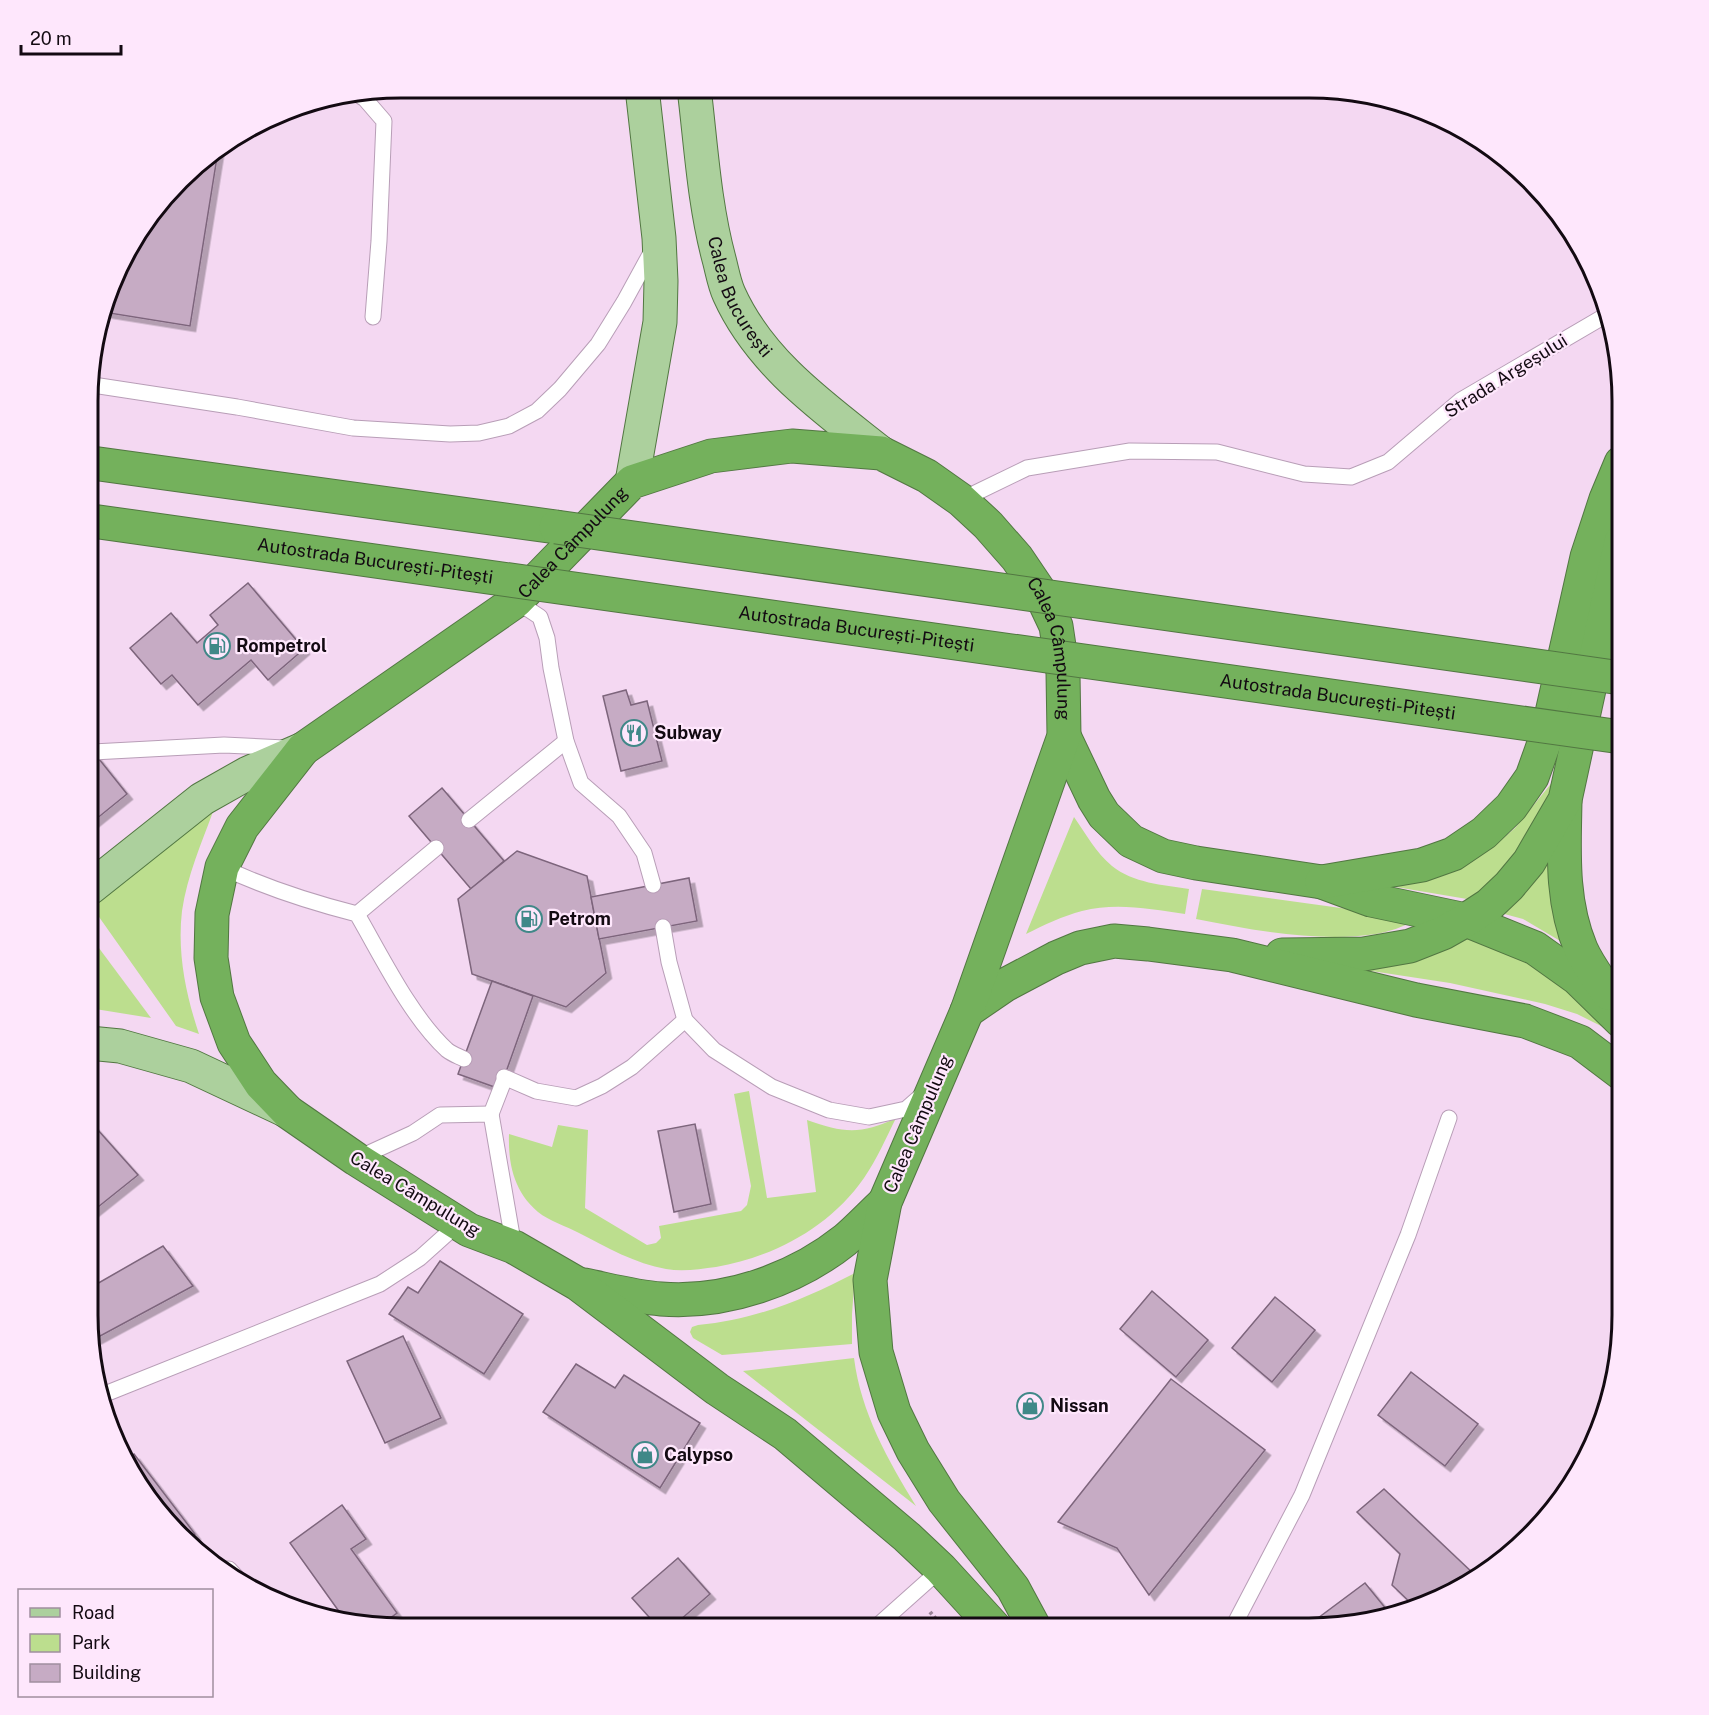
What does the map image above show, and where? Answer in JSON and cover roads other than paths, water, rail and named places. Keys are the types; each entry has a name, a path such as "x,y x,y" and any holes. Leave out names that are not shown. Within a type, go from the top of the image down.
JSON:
{"highway":[{"name":"Calea Câmpulung","path":"986,1618 907,1537 785,1434 717,1389 578,1284 514,1247 469,1230 356,1159 288,1112 261,1083 234,1043 218,998 211,958 212,914 222,867 242,827 303,749 516,601 632,482 711,456 792,446 881,453 927,476 961,500 988,525 1017,558 1040,592 1056,626 1063,673 1064,736 967,1011 885,1202 870,1280 876,1352 894,1412 913,1452 944,1501 1013,1588 1029,1618"},
{"path":"98,464 1612,677"},
{"path":"1322,882 1422,865 1453,854 1484,833 1516,799 1532,777 1547,735 1587,556 1612,485"},
{"name":"Autostrada București-Pitești","path":"98,522 1612,735"},
{"path":"1612,583 1565,800 1564,852 1566,894 1574,929 1591,967 1612,1001"},
{"path":"1064,736 1104,815 1131,841 1163,856 1322,882 1371,900 1466,920 1535,948 1577,978 1612,1012"},
{"path":"1232,955 1364,954 1410,946 1443,933 1489,905 1509,886 1528,862 1565,800"},
{"path":"967,1011 1005,985 1056,958 1080,948 1114,941 1232,955 1416,1000 1526,1021 1580,1042 1612,1066"},
{"path":"578,1284 661,1299 706,1299 757,1287 807,1265 827,1252 846,1239 885,1202"}],"main road":[{"path":"632,482 660,322 659,238 643,98"},
{"name":"Calea București","path":"695,98 710,225 728,292 750,332 774,363 811,399 881,453"},
{"path":"98,882 202,799 248,773 303,749"},
{"path":"98,1044 120,1046 191,1066 288,1112"}],"lane":[{"path":"365,100 384,121 373,317"},
{"path":"98,386 354,428 450,434 479,433 509,426 537,411 598,344 659,238"},
{"name":"Strada Argeșului","path":"961,500 1027,468 1130,451 1217,453 1305,474 1351,477 1388,462 1461,400 1600,319"},
{"path":"516,601 540,617 548,638 551,668 566,741 581,783 620,816 644,853 653,885"},
{"path":"469,820 566,741"},
{"path":"98,752 224,745 303,749"},
{"path":"357,914 436,848"},
{"path":"222,867 254,883 306,902 357,914 403,993 429,1031 449,1052 464,1059"},
{"path":"663,927 669,962 685,1020 714,1050 772,1088 829,1110 869,1117 906,1109 936,1084"},
{"path":"514,1247 491,1114 504,1078 536,1091 576,1098 602,1086 632,1066 685,1020"},
{"path":"356,1159 413,1133 440,1115 491,1114"},
{"path":"1238,1618 1302,1495 1408,1235 1449,1118"},
{"path":"108,1393 380,1284 420,1258 459,1223"},
{"path":"886,1618 940,1569"}],"place":[{"name":"Rompetrol","path":"217,646"},
{"name":"Subway","path":"634,733"},
{"name":"Petrom","path":"529,919"},
{"name":"Nissan","path":"1030,1406"},
{"name":"Calypso","path":"645,1455"}]}
